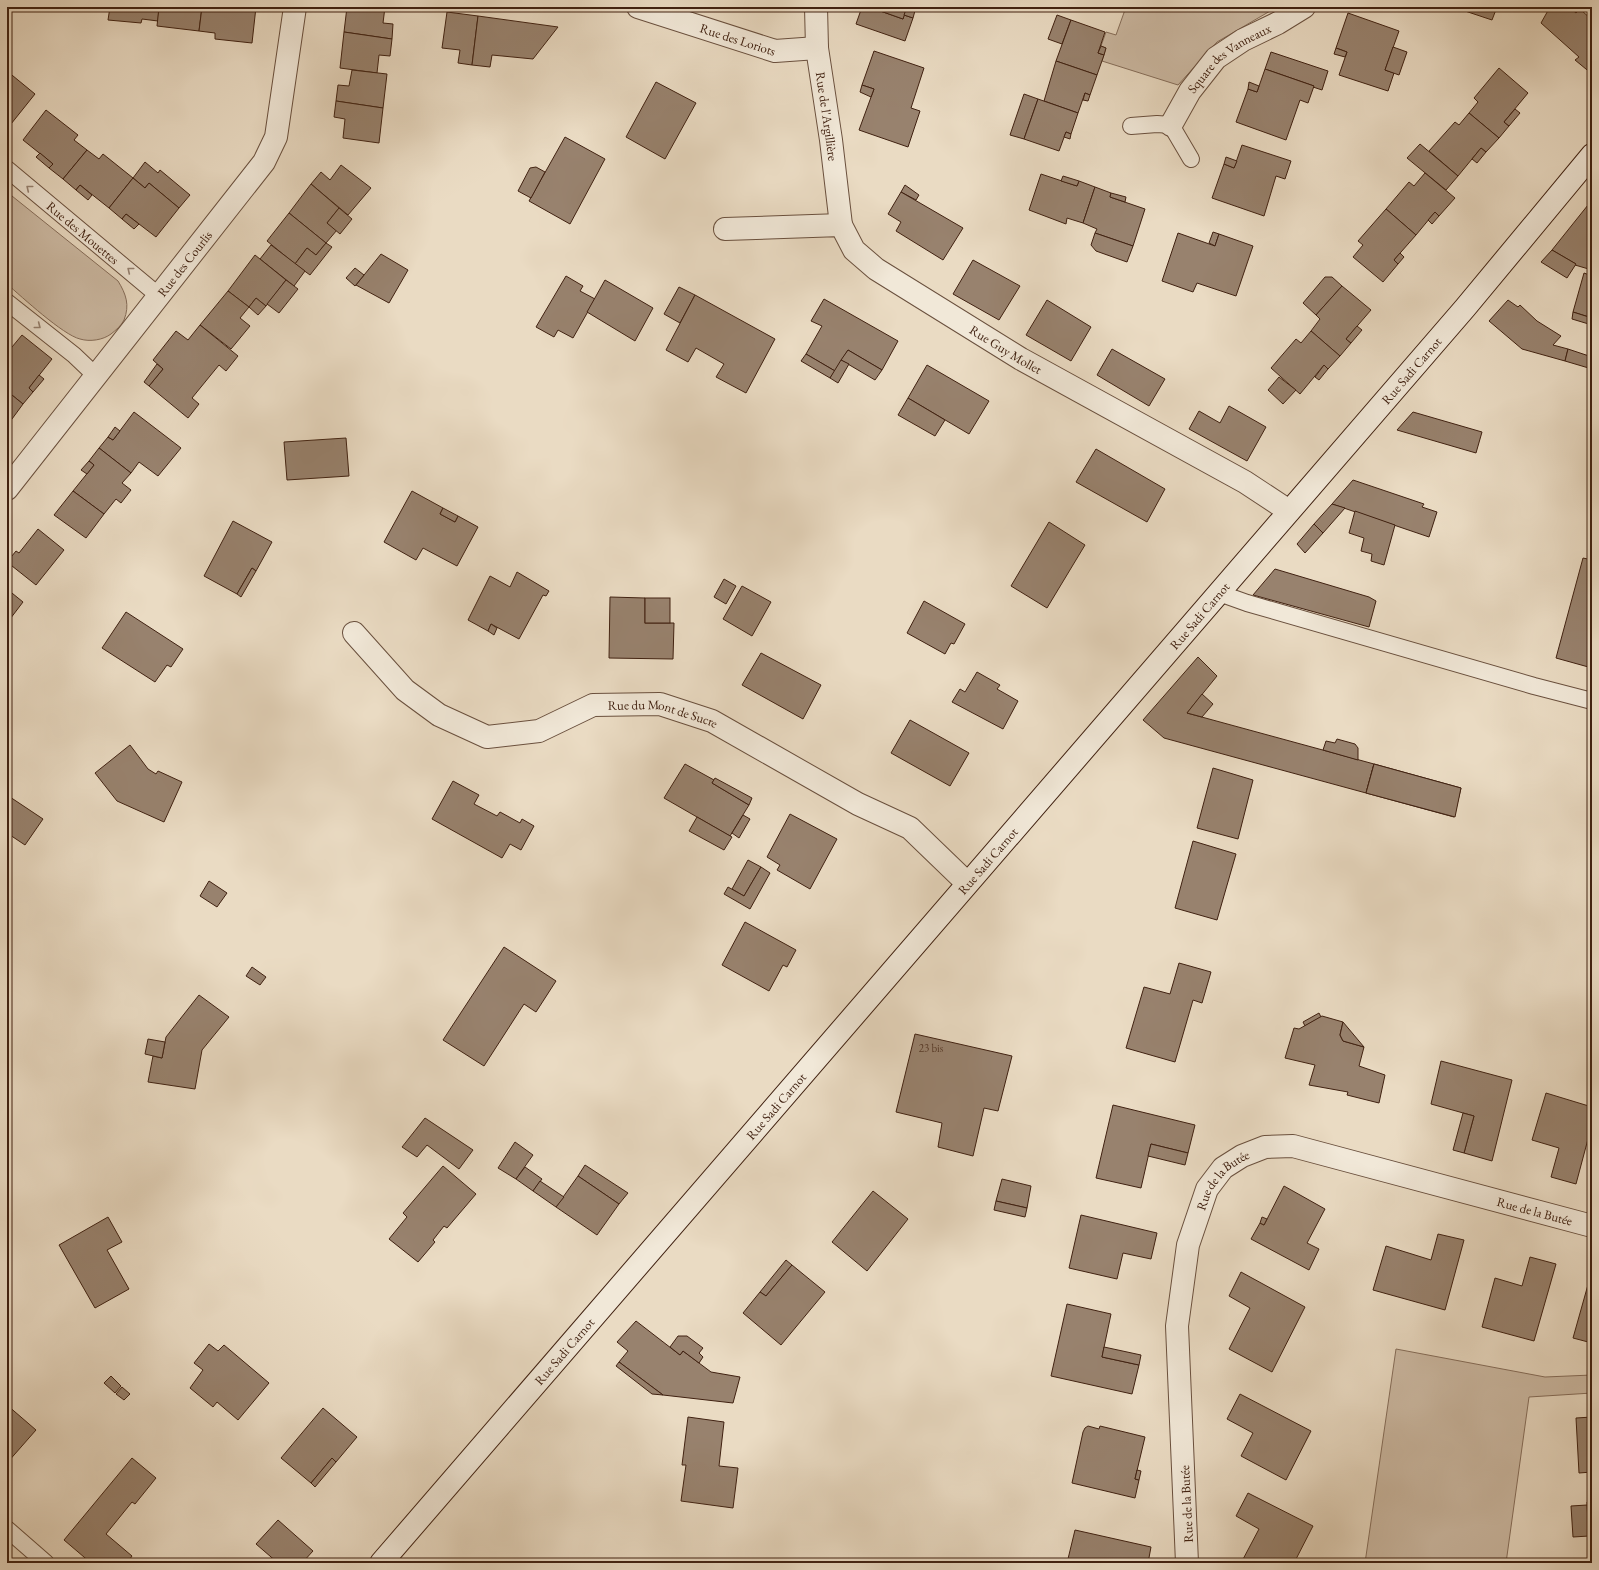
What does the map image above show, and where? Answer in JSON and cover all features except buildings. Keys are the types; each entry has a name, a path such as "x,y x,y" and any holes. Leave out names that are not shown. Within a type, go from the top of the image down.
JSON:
{"street":[{"name":"Rue des Courlis","path":"7,490 95,375 264,162 276,137 295,7"},
{"name":"Rue des Loriots","path":"638,7 775,51 817,48"},
{"name":"Rue de l'Argillière","path":"816,7 817,48 831,140 841,225"},
{"name":"Square des Vanneaux","path":"1171,125 1190,91 1216,58 1243,40 1278,23 1304,7"},
{"name":"Rue Sadi Carnot","path":"380,1563 1465,308 1592,156"},
{"path":"725,229 841,225"},
{"name":"Rue Guy Mollet","path":"841,225 854,250 876,269 1022,359 1245,482 1289,511"},
{"name":"Rue du Mont de Sucre","path":"354,633 405,690 440,715 487,737 539,731 593,705 660,704 712,721 858,804 910,828 967,883"},
{"name":"Rue de la Butée","path":"1188,1563 1177,1326 1188,1246 1207,1189 1223,1168 1242,1156 1265,1147 1293,1146 1592,1226"}],"lane":[{"path":"1131,126 1157,124 1171,125 1191,159"},
{"name":"Rue des Mouettes","path":"7,170 159,296"},
{"path":"7,302 74,355 95,375"},
{"path":"1219,593 1246,603 1534,686 1592,700"},
{"path":"7,1529 46,1563"}],"shaded area":[{"path":"1126,7 1277,7 1217,42 1178,85 1102,61 1106,48 1101,46 1106,32 1116,35"},
{"path":"7,192 118,281 125,295 127,309 123,322 111,334 104,338 92,340 84,340 73,336 43,315 7,284"},
{"path":"1396,1349 1545,1377 1592,1375 1592,1393 1529,1397 1506,1563 1365,1563"}]}
